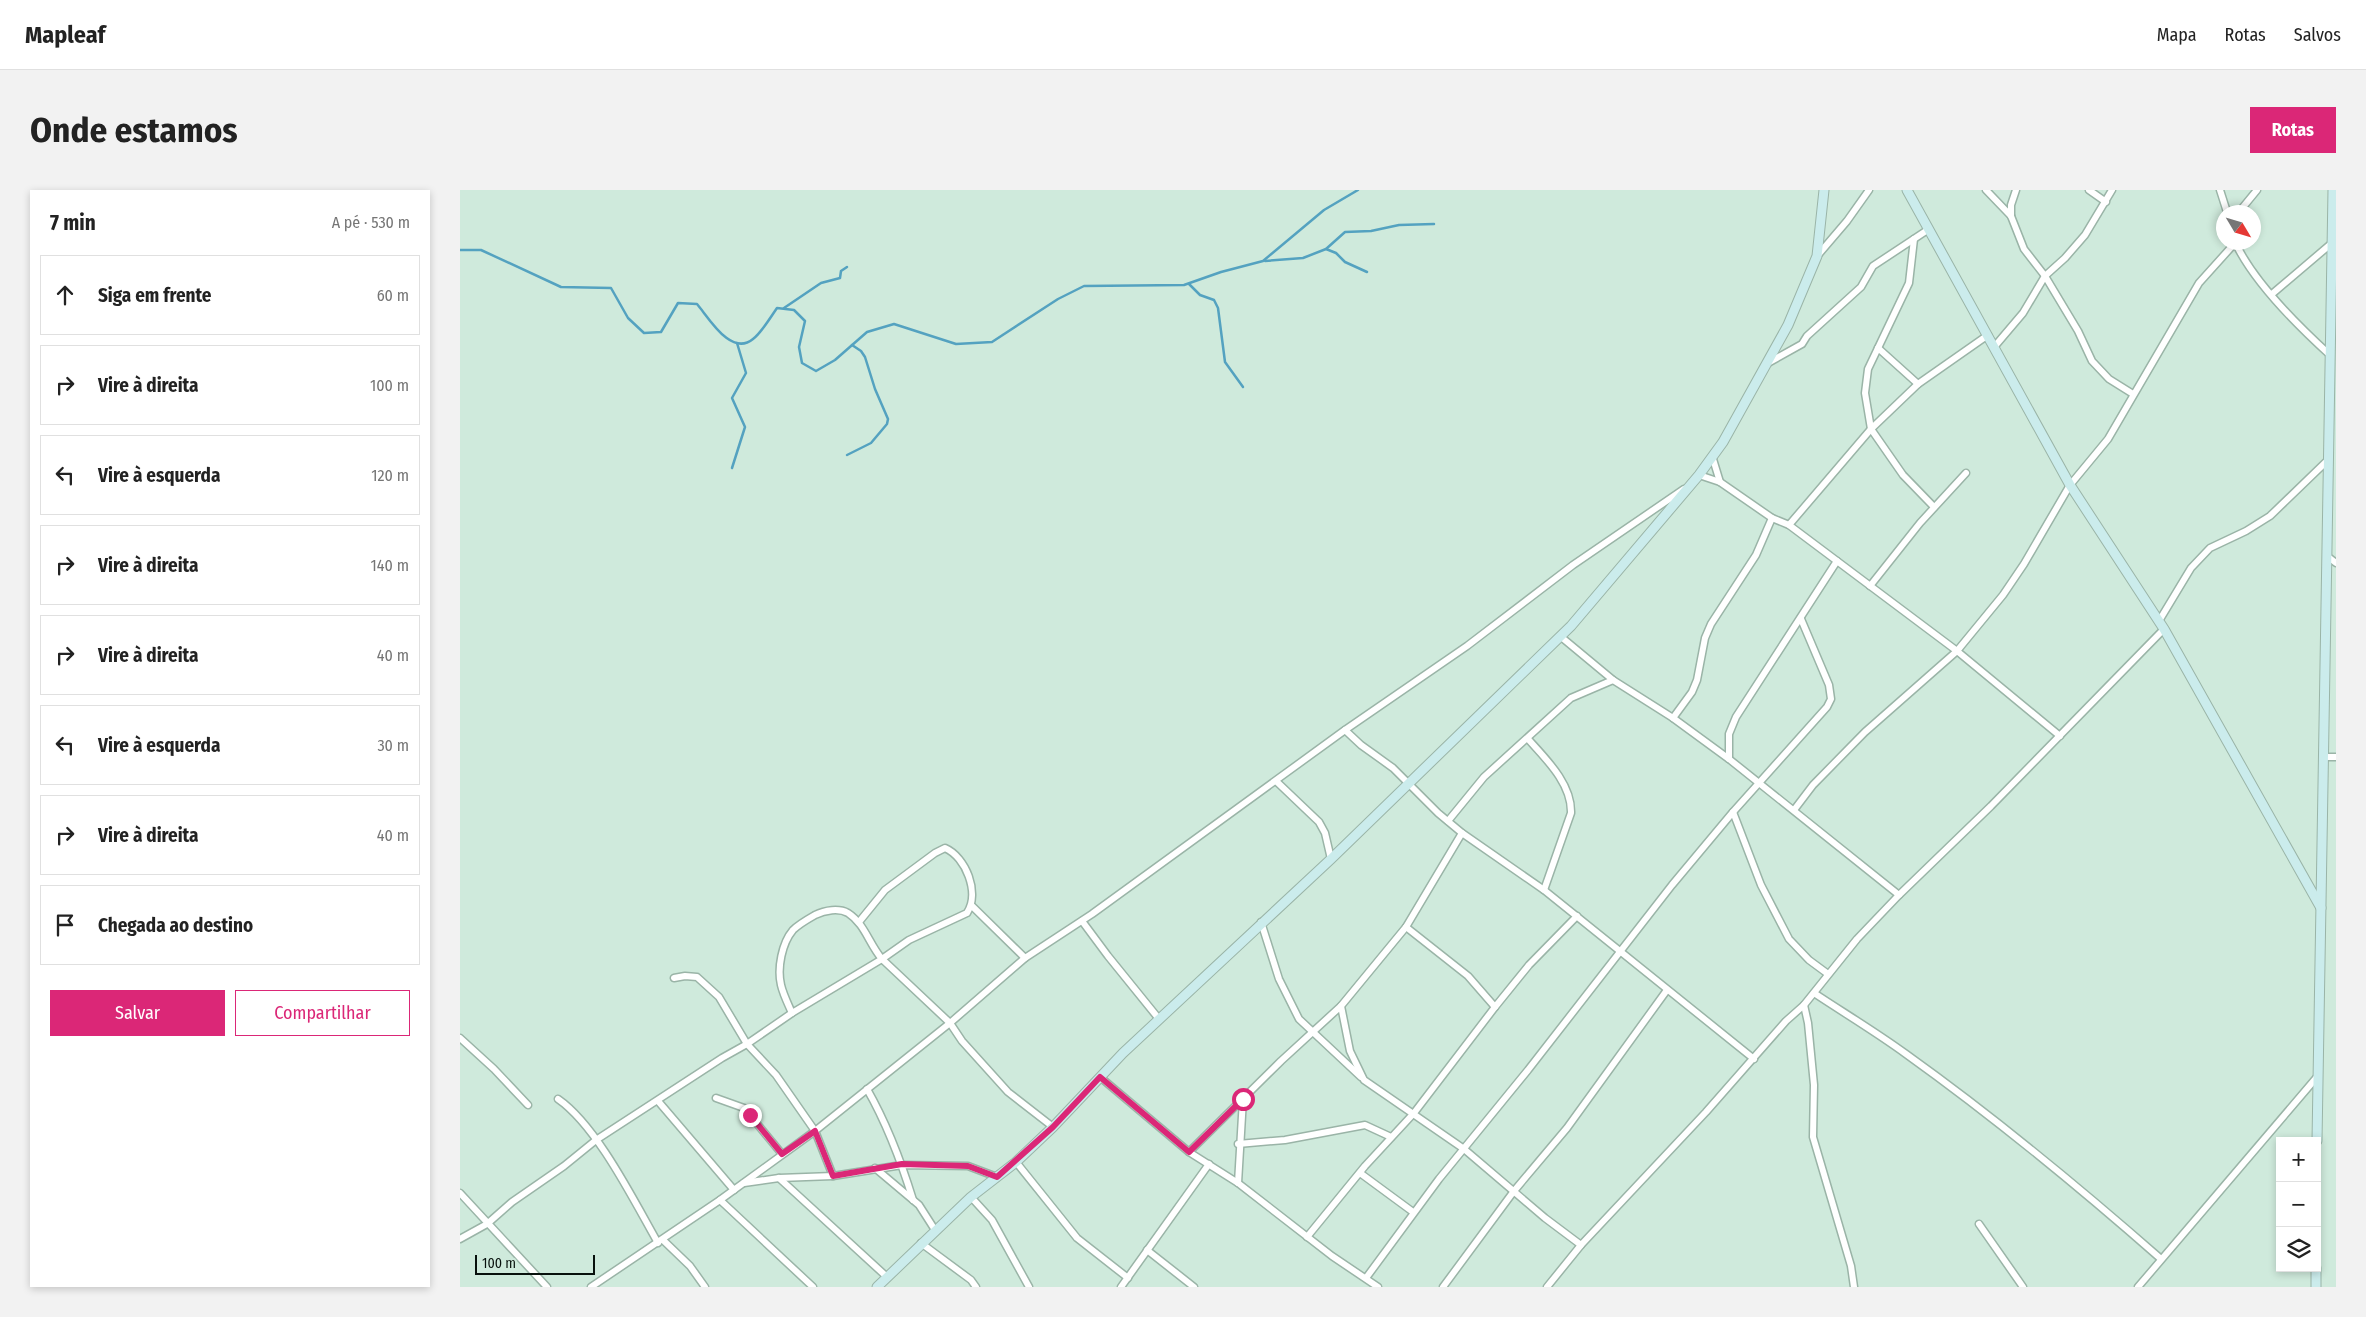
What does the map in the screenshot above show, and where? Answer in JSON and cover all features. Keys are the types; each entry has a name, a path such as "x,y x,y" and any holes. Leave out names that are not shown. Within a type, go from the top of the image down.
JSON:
{"street":[{"path":"877,1287 971,1197 1016,1162 1053,1127 1159,1019 1410,784 1560,636 1713,459 1788,325 1817,256 1824,190"},
{"path":"1817,256 1847,221 1869,190"},
{"path":"1906,190 1995,346 2070,485 2161,625 2321,908"},
{"path":"1986,190 2012,216"},
{"path":"2016,190 2011,206 2012,216 2024,249 2045,276 2078,331 2092,361 2109,379 2133,394"},
{"path":"2089,190 2106,202"},
{"path":"1995,346 2023,313 2045,276 2065,258 2085,235 2112,190"},
{"path":"2220,190 2225,205"},
{"path":"2245,205 2257,190"},
{"path":"2317,1137 2332,190"},
{"path":"1768,363 1802,344 1807,336 1860,287 1873,266 1929,229"},
{"path":"1914,239 1910,282 1868,370 1865,393 1871,429 1903,475 1934,508"},
{"path":"2272,294 2332,243"},
{"path":"1794,810 1813,785 1865,732 1957,651 2003,594 2024,564 2070,485 2108,439 2200,283 2229,250"},
{"path":"2238,250 2245,263 2304,331 2330,355"},
{"path":"1789,525 1871,429 1918,384 1988,335"},
{"path":"1878,348 1918,384"},
{"path":"1713,459 1720,482"},
{"path":"1547,1287 1581,1245 1754,1059 1786,1021 1804,1004 1856,939 2060,736 2161,625 2191,568 2210,548 2246,532 2270,516 2328,460"},
{"path":"1870,586 1934,508 1966,473"},
{"path":"1699,475 1720,482 1772,518 1789,525 1957,651 2060,736"},
{"path":"591,1287 661,1242 815,1131 950,1023 1025,958 1082,921 1345,730 1467,646 1572,565 1688,487"},
{"path":"1673,718 1692,692 1697,680 1705,638 1711,624 1756,555 1772,518"},
{"path":"2327,556 2336,563"},
{"path":"1729,758 1728,740 1736,717 1837,561"},
{"path":"1366,1278 1413,1212 1621,951 1733,812 1817,720 1831,699 1829,685 1801,619"},
{"path":"1560,636 1613,680 1673,718 1729,758 1899,895"},
{"path":"1448,821 1484,777 1571,698 1613,680"},
{"path":"1345,730 1410,784 1438,814 1544,890 1754,1059"},
{"path":"1528,739 1568,790 1572,802 1571,813 1544,890"},
{"path":"2324,757 2336,757"},
{"path":"1276,781 1319,822 1325,833 1331,859"},
{"path":"1733,812 1761,885 1789,939 1809,960 1828,974"},
{"path":"1189,1152 1341,1006 1406,927 1462,833"},
{"path":"859,922 885,890 944,848 954,853 962,862 969,880 972,906 1025,958"},
{"path":"460,1240 487,1224 512,1202 596,1140 909,940 945,922 962,916 972,906"},
{"path":"792,1013 780,980 782,956 788,937 795,928 821,912 839,910 859,922 882,959 950,1023 962,1041 1002,1085 1053,1127"},
{"path":"1307,1237 1391,1137 1414,1113 1494,1007 1546,946 1577,916"},
{"path":"1082,921 1159,1019"},
{"path":"1261,922 1279,979 1299,1020 1312,1034 1364,1080 1464,1149 1581,1245"},
{"path":"1406,927 1468,976 1494,1007"},
{"path":"674,978 685,976 697,977 712,990 747,1044 776,1075 815,1131 833,1176"},
{"path":"1444,1287 1514,1191 1567,1128 1667,990"},
{"path":"1814,992 1904,1053 1973,1104 2106,1211 2161,1259"},
{"path":"1804,1004 1808,1022 1814,1086 1813,1137 1852,1266 1854,1287"},
{"path":"1341,1006 1350,1051 1364,1080"},
{"path":"460,1038 494,1069 528,1106"},
{"path":"1100,1077 1189,1152 1238,1183 1307,1237 1378,1287"},
{"path":"2138,1287 2317,1077"},
{"path":"868,1088 885,1122 902,1164 913,1200"},
{"path":"716,1098 744,1108 782,1154"},
{"path":"558,1099 596,1140 661,1242 690,1266 705,1287"},
{"path":"1238,1183 1238,1144 1243,1099"},
{"path":"658,1101 734,1190"},
{"path":"1238,1144 1286,1140 1365,1125 1391,1137"},
{"path":"1016,1162 1077,1238 1128,1278"},
{"path":"743,1184 778,1178 833,1176 902,1164 968,1166 997,1177"},
{"path":"1121,1287 1209,1164"},
{"path":"875,1168 913,1200 935,1230"},
{"path":"1360,1173 1413,1212"},
{"path":"778,1178 887,1277"},
{"path":"460,1193 547,1287"},
{"path":"971,1197 992,1220 1029,1287"},
{"path":"720,1200 813,1287"},
{"path":"1980,1224 2023,1287"},
{"path":"921,1243 971,1280 976,1287"},
{"path":"1147,1250 1194,1287"},
{"path":"2316,1272 2316,1287"}],"waterway":[{"path":"460,250 481,250 561,287 611,288 628,318 644,333 661,332 678,303 697,304 721,334 729,340 745,343 760,333 777,308 794,310 805,321 799,347 802,363 816,371 835,360 867,332 894,324 956,344 992,342 1058,299 1084,286 1184,285 1221,272 1263,261 1324,210 1358,190"},
{"path":"1265,261 1303,258 1326,249 1345,232 1371,231 1399,225 1434,224"},
{"path":"1326,249 1336,253 1345,262 1367,272"},
{"path":"784,308 821,283 840,278 841,271 847,267"},
{"path":"1189,284 1200,295 1214,300 1218,308 1225,362 1243,387"},
{"path":"732,468 745,427 732,398 746,373 737,343"},
{"path":"847,455 871,443 887,424 888,419 875,389 865,357 861,351 852,345"}],"route":[{"path":"750,1115 782,1154 815,1131 833,1176 902,1164 968,1166 997,1177 1053,1127 1100,1077 1189,1152 1216,1128 1243,1099"}]}
